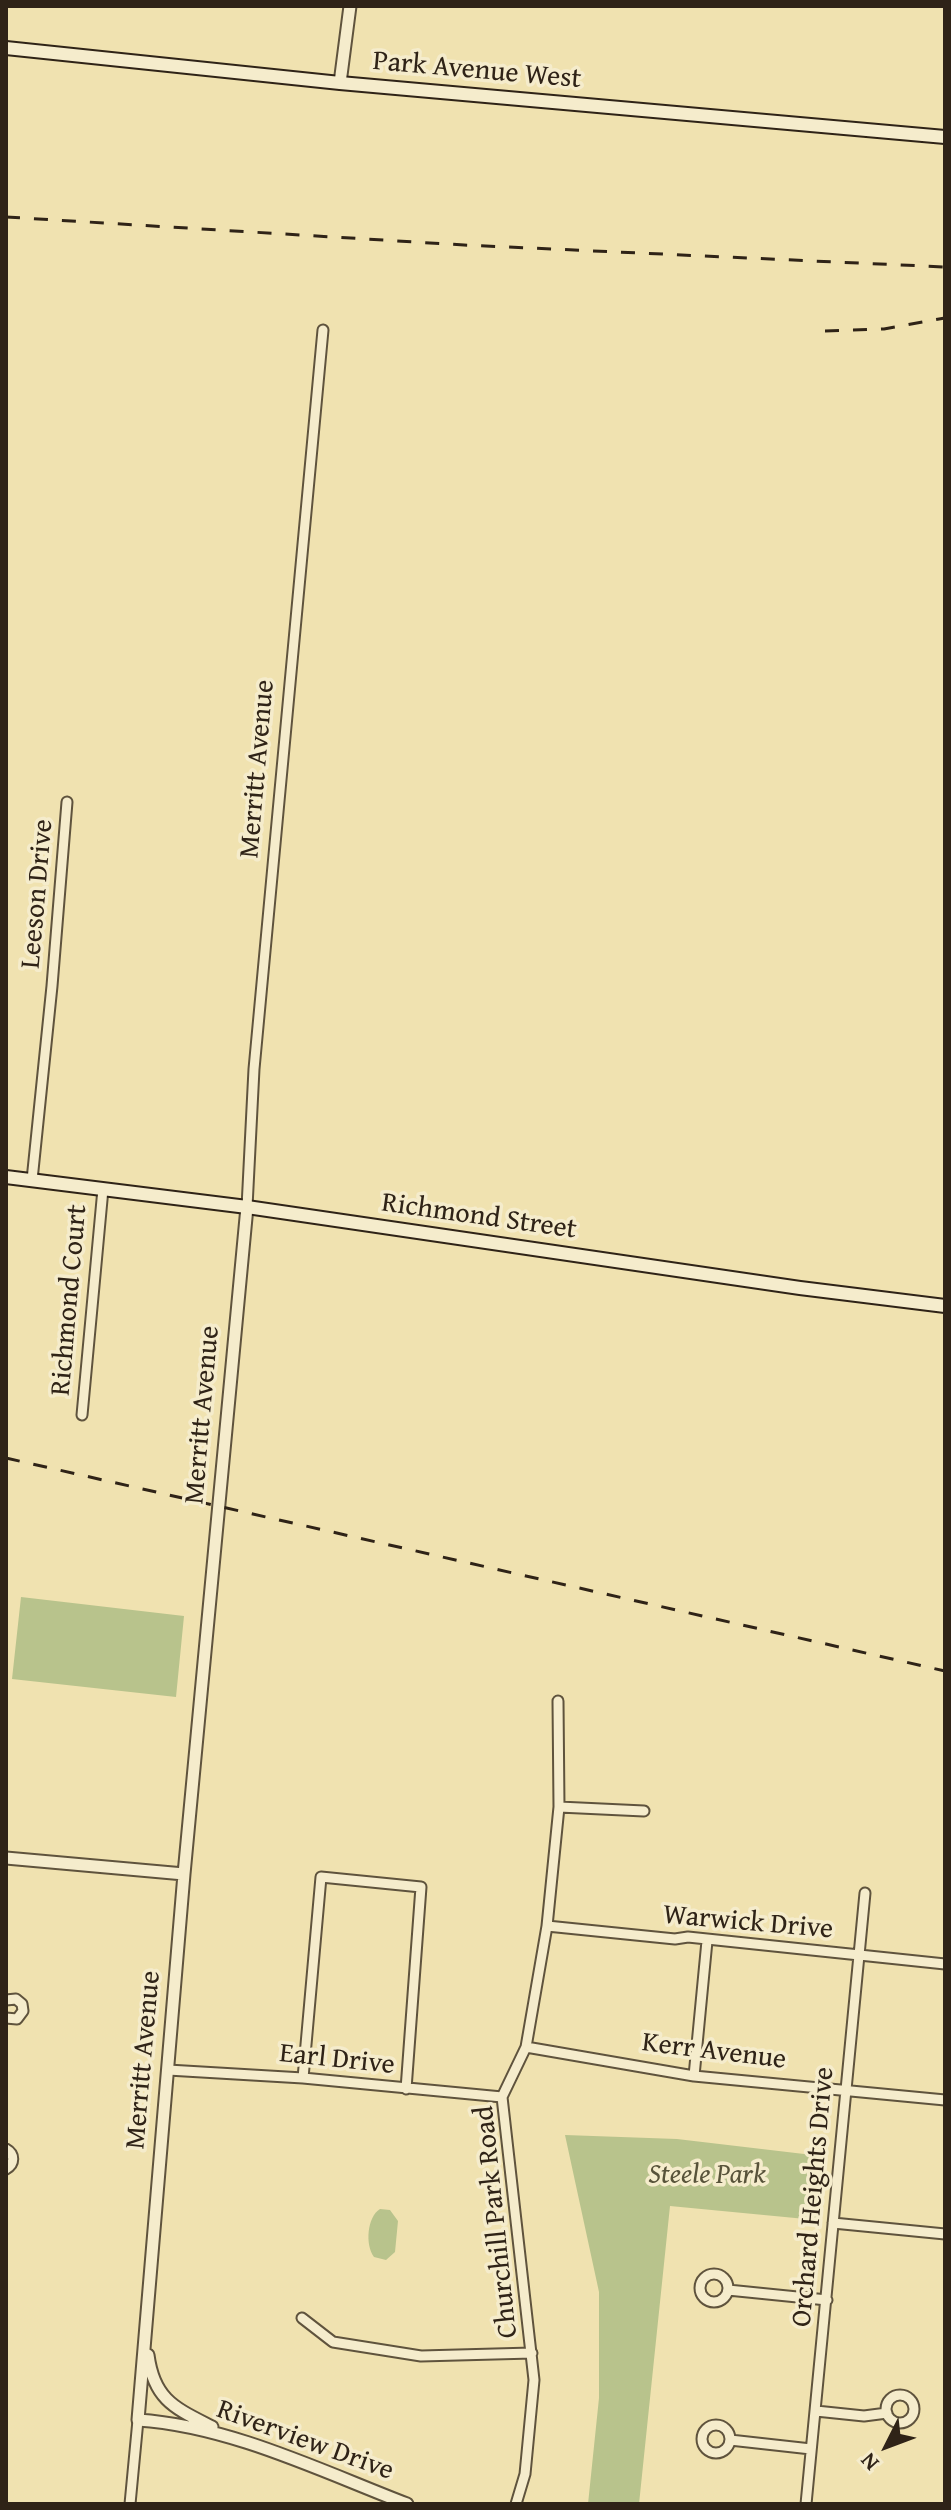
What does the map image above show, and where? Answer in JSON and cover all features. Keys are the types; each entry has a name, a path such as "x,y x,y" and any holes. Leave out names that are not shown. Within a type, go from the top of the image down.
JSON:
{"main road":[{"name":"Park Avenue West","path":"6,48 340,83 945,137"},
{"name":"Richmond Street","path":"6,1177 247,1207 786,1286 945,1306"}],"street":[{"path":"340,83 350,6"},
{"name":"Merritt Avenue","path":"130,2504 184,1874 247,1207 254,1069 323,330"},
{"name":"Leeson Drive","path":"32,1180 67,802"},
{"name":"Richmond Court","path":"82,1415 103,1189"},
{"name":"Churchill Park Road","path":"516,2504 525,2474 534,2399 532,2353 502,2097 526,2047 547,1926 559,1807 558,1701"},
{"path":"559,1807 644,1811"},
{"path":"6,1858 184,1874"},
{"path":"303,2078 321,1877 407,1885 421,1887 406,2089"},
{"name":"Orchard Heights Drive","path":"806,2504 865,1893"},
{"name":"Warwick Drive","path":"547,1926 675,1939 688,1937 945,1964"},
{"path":"694,2076 707,1941"},
{"path":"6,2000 16,1999 22,2004 23,2011 17,2019 6,2018"},
{"name":"Kerr Avenue","path":"526,2047 694,2076 945,2100"},
{"name":"Earl Drive","path":"168,2070 303,2078 502,2097"},
{"path":"6,2149 13,2158 6,2169"},
{"path":"833,2223 945,2234"},
{"path":"728,2290 827,2300"},
{"path":"302,2318 333,2342 421,2356 532,2353"},
{"path":"145,2335 152,2376 162,2395 177,2409 230,2436"},
{"path":"816,2411 864,2416 887,2413"},
{"name":"Riverview Drive","path":"138,2420 194,2427 230,2436 407,2504"},
{"path":"730,2440 811,2449"}],"green space":[{"path":"21,1597 184,1616 176,1697 12,1679"},
{"name":"Steele Park","path":"565,2135 677,2139 821,2156 816,2220 670,2206 639,2504 588,2504 599,2398 599,2292"},
{"path":"380,2209 390,2210 398,2221 395,2252 386,2260 374,2257 369,2246 372,2218"}],"railway":[{"path":"6,217 464,245 945,267"},
{"path":"825,331 884,329 945,318"},
{"path":"6,1458 945,1671"}]}
